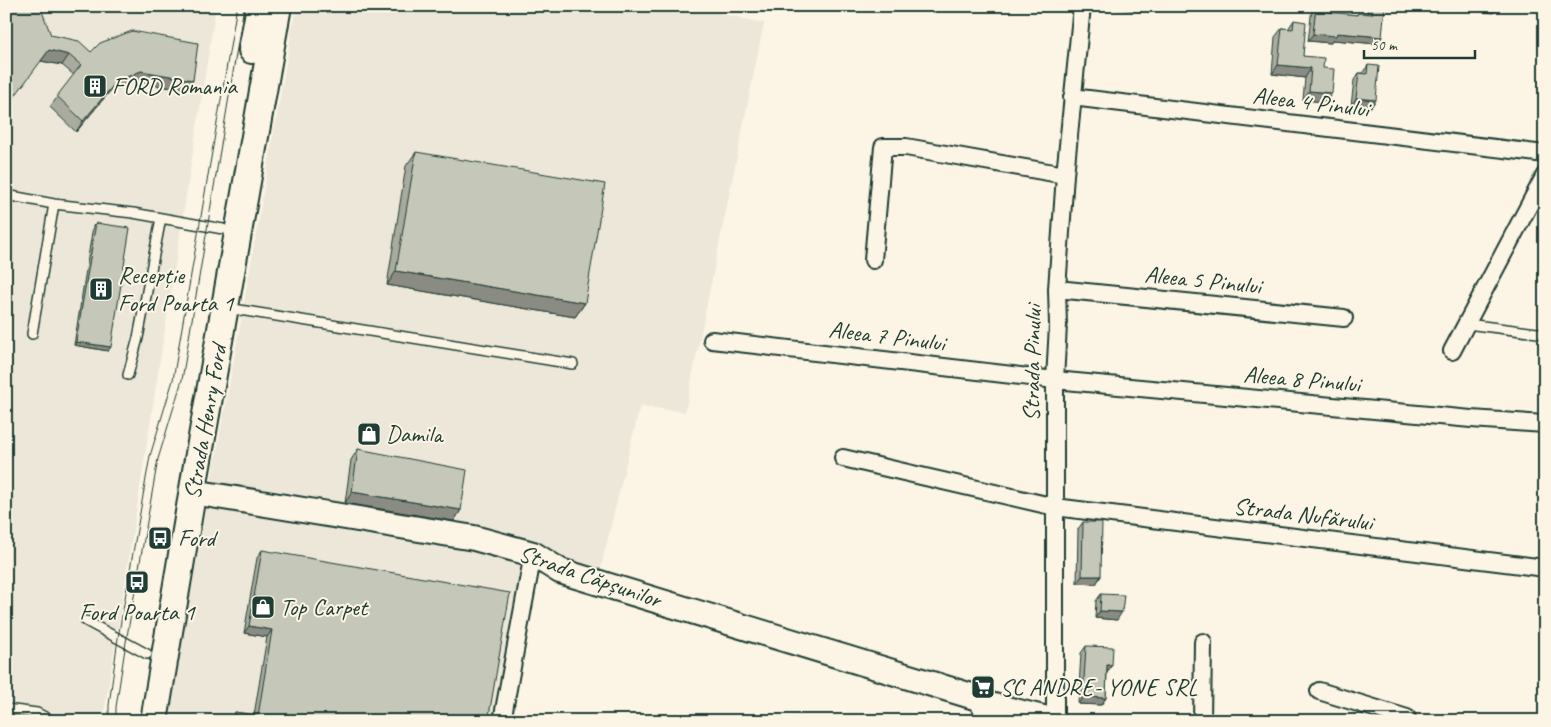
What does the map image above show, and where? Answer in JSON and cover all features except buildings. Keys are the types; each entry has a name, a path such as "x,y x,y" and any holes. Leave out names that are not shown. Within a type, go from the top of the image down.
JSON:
{"main road":[{"name":"Strada Henry Ford","path":"136,721 260,6"},
{"name":"Strada Henry Ford","path":"154,721 167,634 278,6"}],"street":[{"name":"Strada Pinului","path":"1056,719 1055,380 1058,325 1057,289 1065,176 1082,6"},
{"name":"Aleea 4 Pinului","path":"1072,97 1545,154"},
{"path":"873,260 883,147 906,147 1065,176"},
{"path":"1452,351 1545,175"},
{"name":"Aleea 5 Pinului","path":"1057,289 1344,318"},
{"name":"Aleea 7 Pinului","path":"712,340 1055,380"},
{"name":"Aleea 8 Pinului","path":"1055,380 1461,418 1545,424"},
{"name":"Strada Nufărului","path":"842,458 1055,507 1545,568"},
{"name":"Strada Căpșunilor","path":"193,492 474,538 533,554 560,571 978,698"},
{"path":"502,721 533,554"},
{"path":"1202,721 1203,642"},
{"path":"1319,691 1407,718 1406,721"},
{"path":"978,698 1056,719"},
{"path":"978,698 997,721"}],"lane":[{"path":"6,195 54,204 133,213 222,229"},
{"path":"32,334 54,204"},
{"path":"128,375 138,338 161,218"},
{"path":"225,308 573,364"},
{"path":"1467,324 1545,334"},
{"path":"86,621 147,654"},
{"path":"6,709 37,713 54,721"}],"shaded area":[{"path":"6,6 216,6 103,721 6,721"},
{"path":"296,6 684,6 764,23 685,412 640,406 599,575 523,556 495,721 167,721 239,331"}],"tram line":[{"path":"109,719 109,705 118,638 150,456 173,380 237,6"},
{"path":"116,721 116,707 126,642 158,459 182,380 244,6"}],"place":[{"name":"FORD Romania","path":"95,86"},
{"name":"Recepție Ford Poarta 1","path":"101,289"},
{"name":"Damila","path":"369,434"},
{"name":"Ford","path":"160,538"},
{"name":"Ford Poarta 1","path":"137,582"},
{"name":"Top Carpet","path":"263,607"},
{"name":"SC ANDRE- YONE SRL","path":"983,687"}]}
